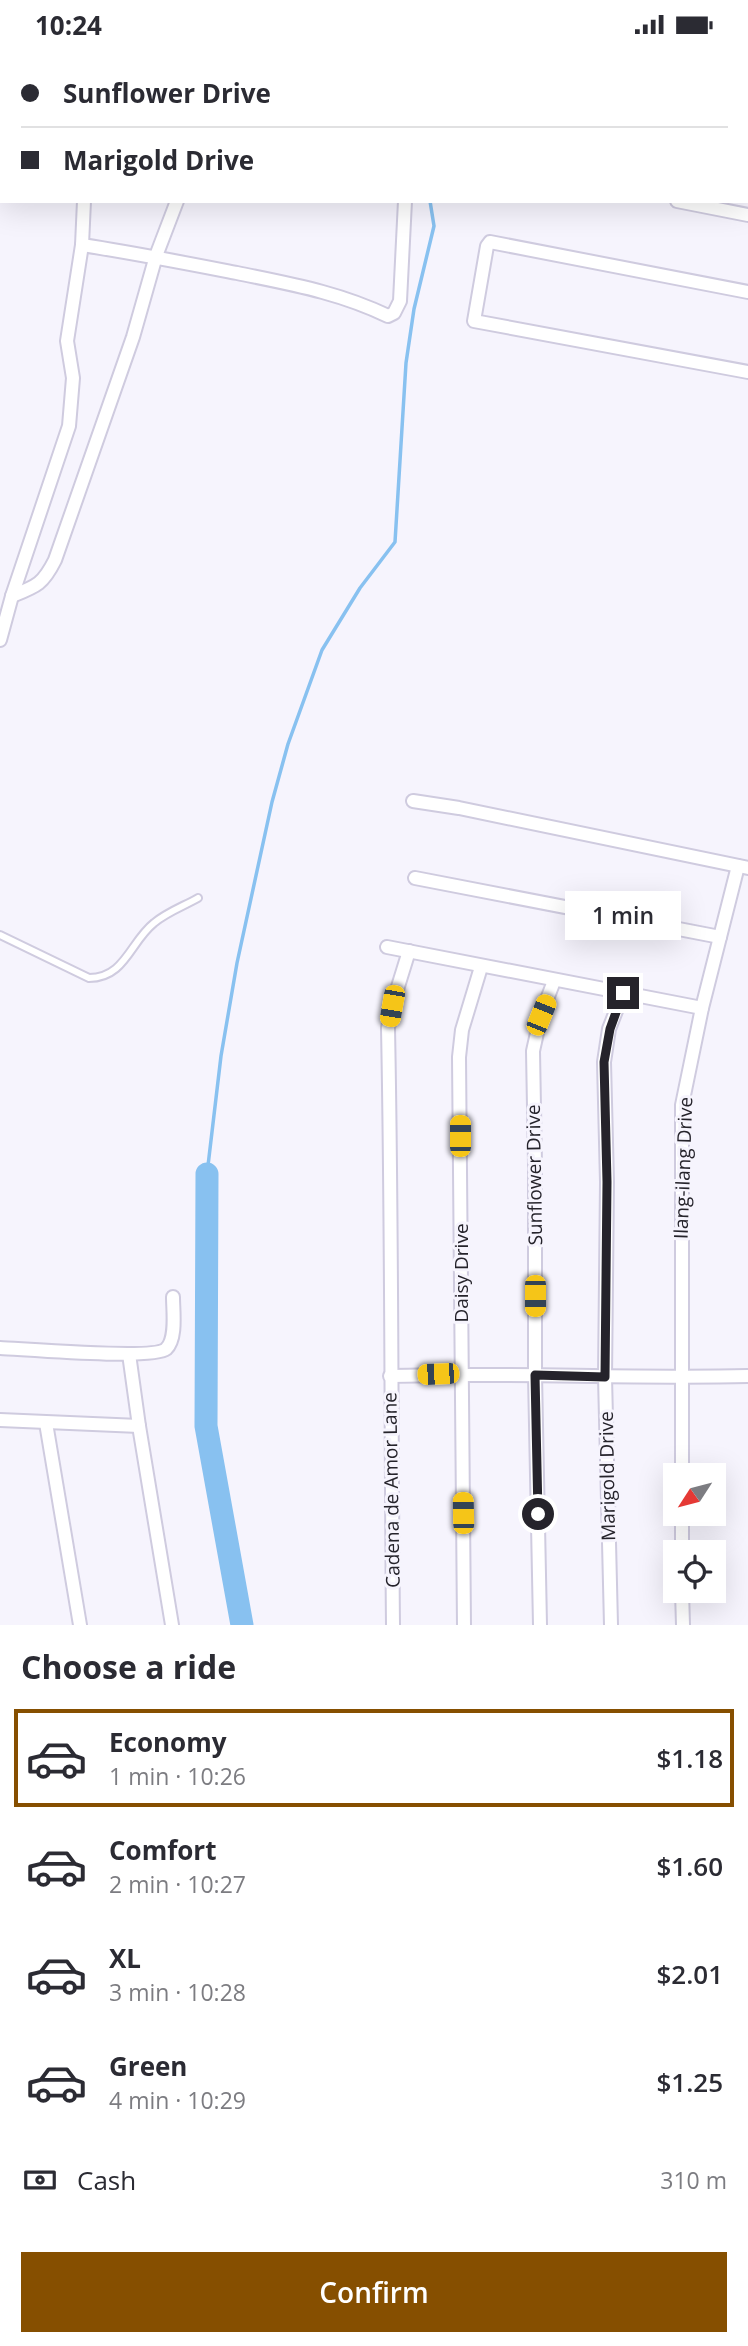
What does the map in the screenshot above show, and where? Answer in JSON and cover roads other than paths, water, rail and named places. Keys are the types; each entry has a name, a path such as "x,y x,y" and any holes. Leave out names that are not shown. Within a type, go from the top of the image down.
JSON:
{"street":[{"path":"0,640 4,613 69,426 74,378 67,341 82,245 84,203"},
{"path":"12,596 38,585 47,578 55,560 133,337 156,256 176,203"},
{"path":"82,245 156,256 323,291 360,302 388,316 394,313 400,301 405,203"},
{"path":"687,203 748,215"},
{"path":"748,292 490,242 474,321 748,372"},
{"path":"413,801 459,808 743,867"},
{"name":"Ilang-ilang Drive","path":"682,1463 682,1105 720,937 743,867"},
{"path":"415,877 720,937"},
{"path":"387,947 702,1008"},
{"path":"390,1376 392,1215 388,1028 409,951"},
{"name":"Daisy Drive","path":"464,1625 460,1057 462,1030 481,967"},
{"name":"Sunflower Drive","path":"540,1625 533,1051 541,1015 554,981"},
{"name":"Marigold Drive","path":"611,1625 605,1377 607,1182 604,1062 610,1029 623,993"},
{"path":"0,1348 158,1353 170,1344 173,1297"},
{"path":"129,1354 172,1625"},
{"name":"Cadena de Amor Lane","path":"393,1625 390,1376 748,1376"},
{"path":"0,1420 139,1426"},
{"path":"46,1423 80,1625"},
{"path":"682,1603 682,1625"}],"lane":[{"path":"0,935 89,978 99,978 117,970 153,923 198,898"}],"waterway":[{"path":"207,1174 221,1056 237,963 272,802 288,744 322,650 360,588 395,542 406,363 414,309 434,226 430,203"},
{"path":"207,1174 206,1426 242,1625"}]}
